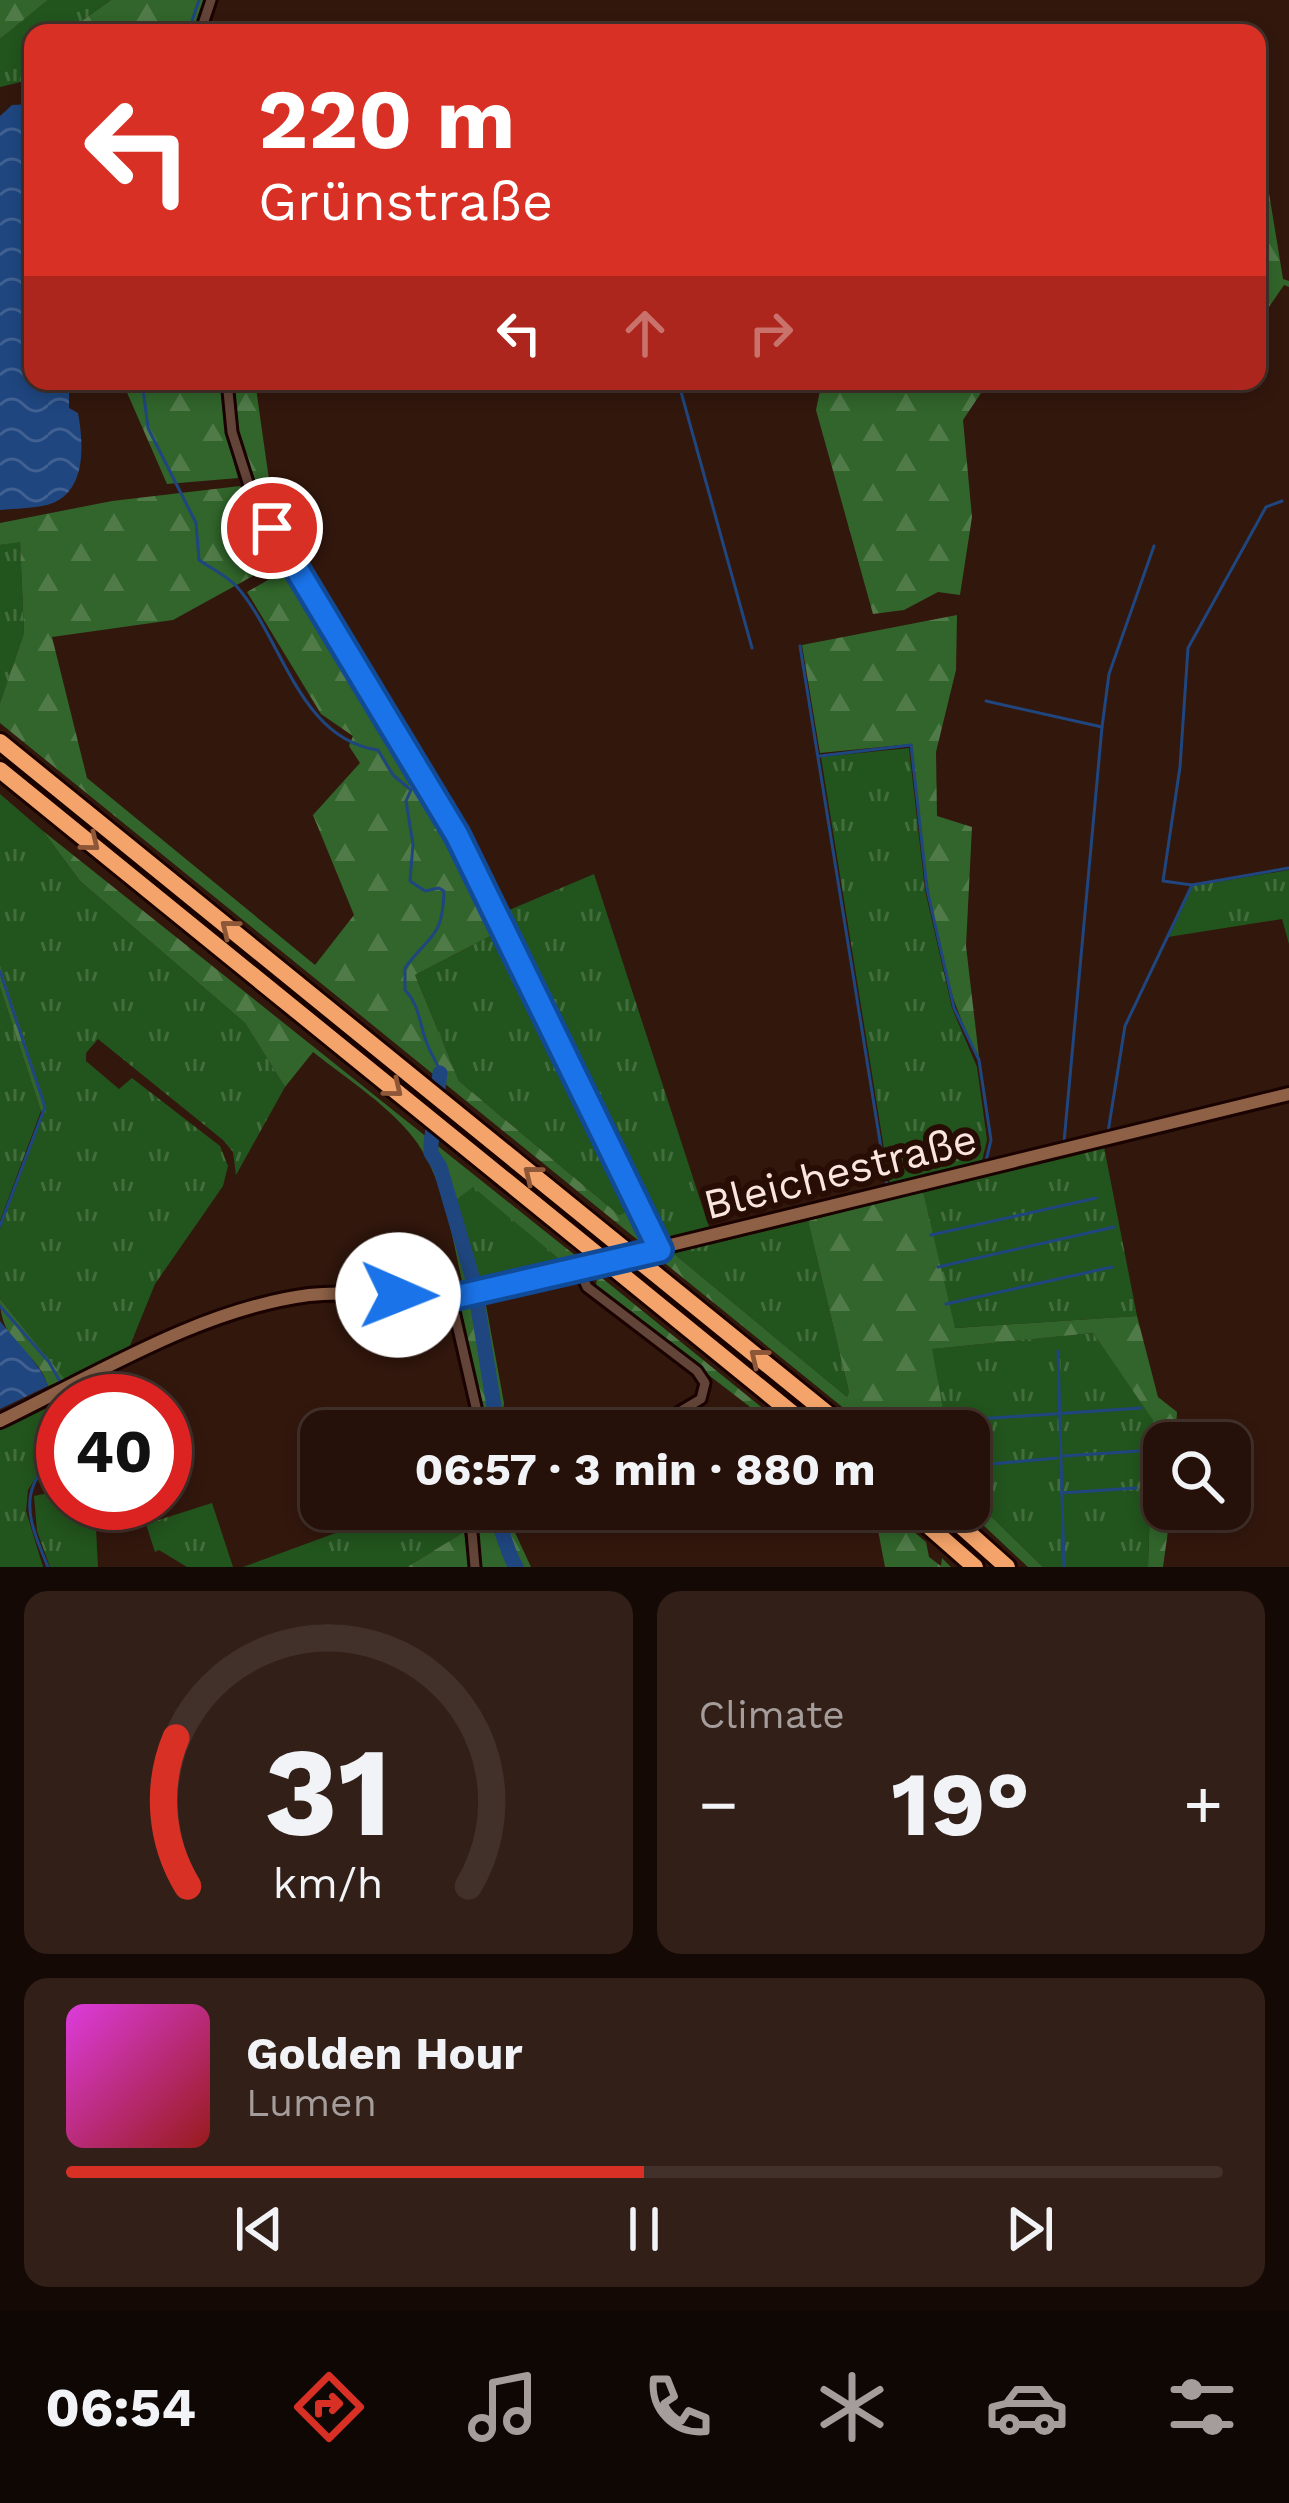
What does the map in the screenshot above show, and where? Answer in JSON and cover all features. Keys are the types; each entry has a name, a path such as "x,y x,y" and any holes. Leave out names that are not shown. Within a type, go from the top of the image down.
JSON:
{"highway":[{"path":"0,742 823,1410"},
{"path":"0,770 788,1410"},
{"path":"933,1530 975,1567"},
{"path":"966,1530 1007,1567"}],"street":[{"path":"228,390 232,432 252,495 457,835 660,1250"},
{"name":"Bleichestraße","path":"0,1421 205,1322 251,1306 340,1292 454,1297 480,1292 1289,1094"},
{"path":"579,1269 587,1287 697,1371 705,1383 701,1399 682,1410"},
{"path":"454,1297 476,1410"},
{"path":"472,1530 475,1567"}],"green space":[{"path":"0,0 48,0 0,39"},
{"path":"48,0 111,0 78,24 24,24 24,81 0,87 0,39"},
{"path":"111,0 206,0 198,24 78,24"},
{"path":"1266,175 1283,279 1289,281 1289,287 1284,285 1266,311"},
{"path":"126,390 222,390 226,433 238,478 167,484"},
{"path":"232,390 256,390 273,508 265,512 237,431"},
{"path":"820,390 983,390 963,420 972,517 960,595 938,592 904,610 873,614 816,410"},
{"path":"240,486 282,560 173,620 52,637 87,778 315,965 354,915 313,815 360,763 349,746 353,736 321,714 247,592 289,568 452,838 498,932 415,975 459,1081 619,1215 631,1210 598,1131 647,1233 644,1245 0,723 0,703 24,633 20,542 0,545 0,523 112,501"},
{"path":"20,541 24,633 0,703 0,545"},
{"path":"957,615 956,670 936,752 937,816 972,827 966,946 979,1057 962,1021 939,945 912,744 820,753 802,645"},
{"path":"909,748 925,890 952,1008 977,1067 987,1140 982,1161 890,1186 821,757"},
{"path":"0,794 43,831 80,881 245,1023 285,1087 236,1175 233,1152 223,1140 98,1039 86,1053 86,1061 119,1089 132,1078 220,1146 228,1166 223,1186 155,1284 129,1348 75,1374 61,1374 0,1299 0,1229 46,1105 0,964"},
{"path":"43,831 581,1260 565,1264 473,1187 456,1200 477,1284 463,1286 441,1195 418,1144 396,1118 313,1052 285,1087 245,1023 80,881"},
{"path":"1289,870 1289,944 1282,919 1168,937 1192,886"},
{"path":"594,874 710,1230 667,1240 657,1232 500,914"},
{"path":"498,932 632,1210 619,1215 459,1081 415,975"},
{"path":"0,964 46,1113 41,1111 0,987"},
{"path":"0,987 41,1111 0,1221"},
{"path":"1104,1147 1137,1316 954,1328 923,1191"},
{"path":"473,1186 565,1264 477,1284 456,1200"},
{"path":"923,1191 955,1328 1137,1316 1158,1397 1177,1412 1176,1422 1153,1422 1093,1333 932,1349 943,1410 846,1410 656,1256 673,1253 847,1397 808,1221"},
{"path":"808,1221 849,1392 847,1397 673,1253"},
{"path":"597,1274 765,1410 754,1410 596,1288"},
{"path":"0,1299 61,1374 43,1374 12,1337"},
{"path":"485,1300 503,1410 480,1410 459,1310 465,1303"},
{"path":"1093,1333 1153,1419 1143,1422 1143,1530 1149,1530 1148,1567 1043,1567 990,1515 990,1410 943,1410 931,1349"},
{"path":"36,1413 36,1477 28,1490 26,1511 43,1567 0,1567 0,1430"},
{"path":"212,1503 233,1567 187,1567 155,1552 148,1530 192,1530 192,1509"},
{"path":"990,1515 1043,1567 1028,1567 988,1530"},
{"path":"96,1530 98,1567 50,1567 37,1531"},
{"path":"476,1530 514,1530 531,1567 478,1567"},
{"path":"878,1530 912,1530 926,1542 929,1557 941,1566 942,1558 951,1567 885,1567"},
{"path":"1149,1530 1168,1530 1163,1567 1148,1567"},
{"path":"341,1531 464,1532 407,1567 243,1567"},
{"path":"464,1532 469,1567 407,1567"}],"water":[{"path":"24,104 24,390 69,390 69,408 78,413 80,424 81,461 74,484 57,501 0,510 0,116 12,105"},
{"path":"0,1321 42,1374 36,1374 36,1392 0,1409"}],"waterway":[{"path":"191,24 199,0"},
{"path":"143,390 148,428 196,523 199,560 238,588 295,684 329,728 351,742 378,750 393,775 411,790 406,801 413,844 410,881 425,891 444,891 438,927 405,968 405,990 440,1073"},
{"path":"680,390 752,648"},
{"path":"1108,1132 1125,1026 1192,885 1163,881 1180,767 1188,648 1266,507 1282,501"},
{"path":"986,701 1102,727 1109,674 1154,546"},
{"path":"800,646 887,1185"},
{"path":"1064,1142 1102,727"},
{"path":"820,756 911,745 927,889 954,1008 979,1060 991,1140 986,1161"},
{"path":"1192,885 1289,868"},
{"path":"0,971 45,1107 0,1226"},
{"path":"440,1073 431,1153 440,1167 474,1283 494,1410"},
{"path":"931,1235 1096,1198"},
{"path":"938,1267 1114,1227"},
{"path":"946,1304 1112,1267"},
{"path":"192,1321 289,1292 390,1289"},
{"path":"0,1306 56,1374"},
{"path":"1058,1351 1064,1567"},
{"path":"990,1418 1141,1408"},
{"path":"1063,1456 1139,1451"},
{"path":"990,1464 1057,1458"},
{"path":"36,1480 30,1505 48,1567"},
{"path":"1061,1493 1136,1488"},
{"path":"501,1530 516,1567"}],"route":[{"path":"272,528 457,835 660,1250 451,1298 398,1295"}]}
